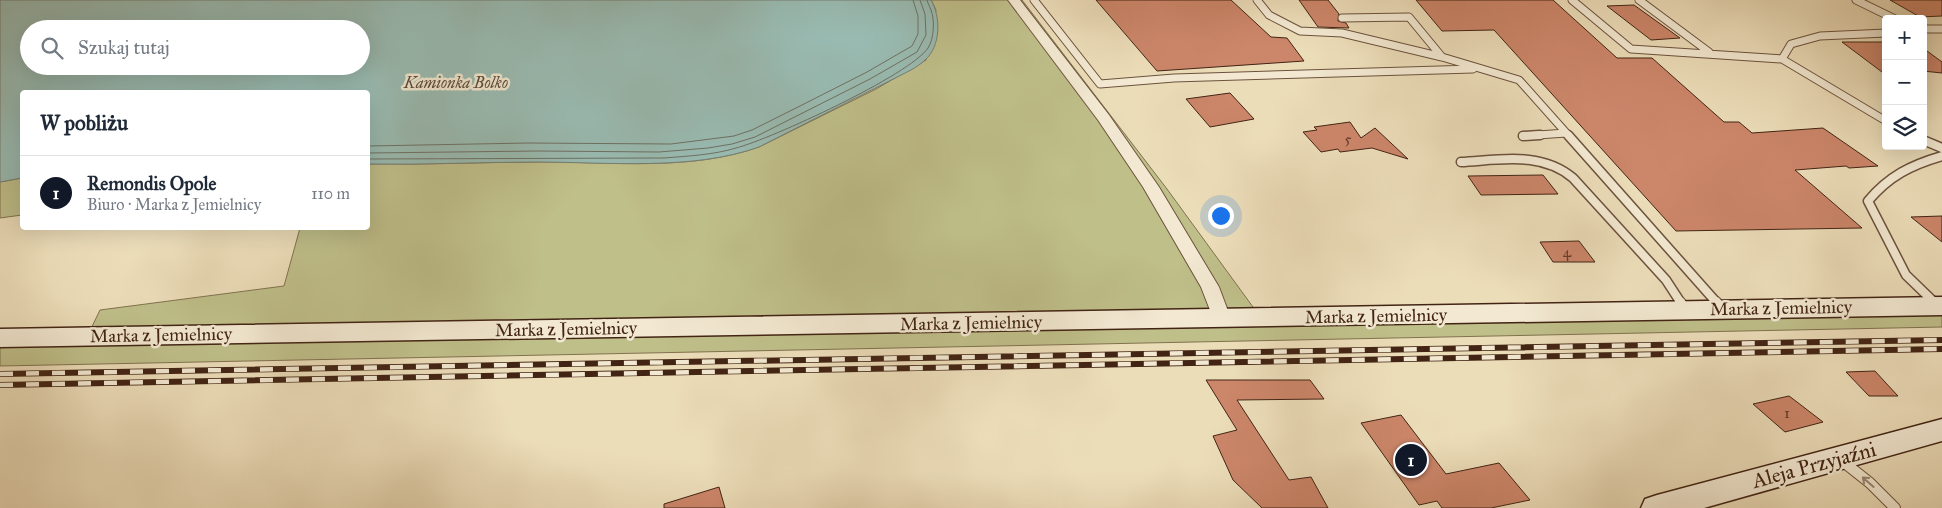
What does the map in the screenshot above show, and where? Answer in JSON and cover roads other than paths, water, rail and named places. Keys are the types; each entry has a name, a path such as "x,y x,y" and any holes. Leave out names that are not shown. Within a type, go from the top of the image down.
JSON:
{"main road":[{"name":"Marka z Jemielnicy","path":"0,338 1940,306"},
{"name":"Aleja Przyjaźni","path":"1677,506 1942,430"}],"street":[{"path":"1014,0 1104,118 1151,188 1210,287 1222,319"}],"lane":[{"path":"1034,0 1100,84 1174,78 1480,68"},
{"path":"1257,0 1269,15 1300,31 1342,33 1442,57 1519,80 1722,309"},
{"path":"1572,0 1631,49 1709,52 1751,58 1782,59 1882,119"},
{"path":"1639,0 1709,52"},
{"path":"1856,0 1887,15"},
{"path":"1342,18 1409,17 1442,57"},
{"path":"1927,29 1942,29"},
{"path":"1782,59 1790,44 1820,36 1882,32"},
{"path":"1523,136 1566,133"},
{"path":"1927,142 1942,148"},
{"path":"1940,306 1906,275 1868,201 1877,189 1896,172 1942,156"},
{"path":"1461,162 1541,161 1560,168 1574,178 1666,280 1685,310"},
{"path":"1839,458 1870,483 1895,508"}],"water":[{"name":"Kamionka Bolko","path":"0,0 931,0 937,15 938,31 934,47 925,60 915,68 759,147 733,155 677,162 620,164 536,162 370,164 370,90 20,90 20,178 0,182"}],"railway":[{"path":"0,374 1942,340"},
{"path":"0,385 1942,349"}],"place":[{"name":"Remondis Opole","path":"1411,460"}]}
